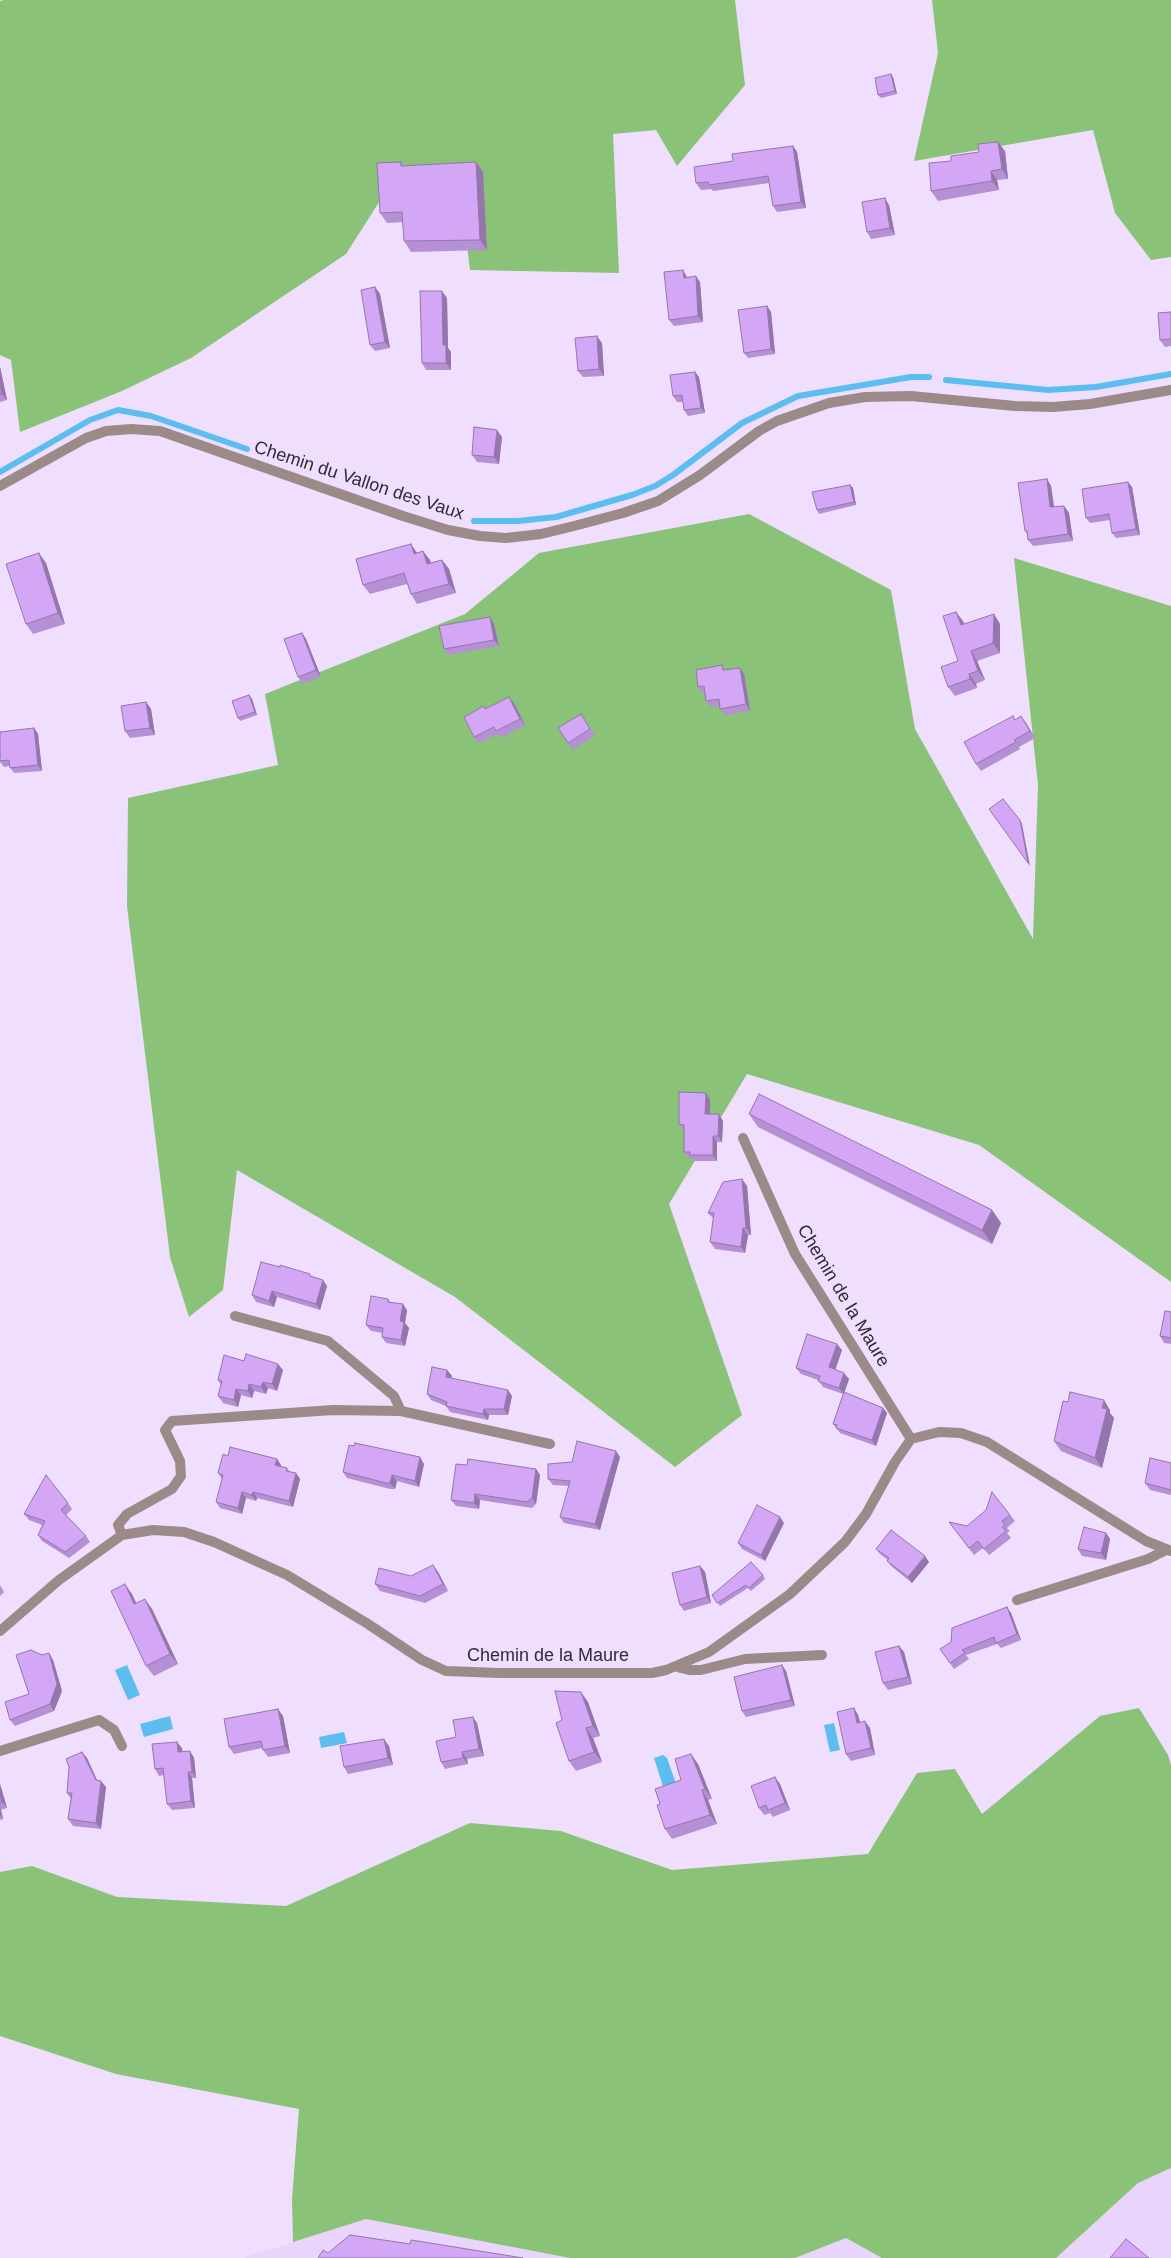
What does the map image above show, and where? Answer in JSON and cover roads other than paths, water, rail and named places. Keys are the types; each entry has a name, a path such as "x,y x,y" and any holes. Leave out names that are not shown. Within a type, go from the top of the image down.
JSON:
{"street":[{"name":"Chemin du Vallon des Vaux","path":"0,486 86,438 106,431 131,429 160,431 448,530 480,536 506,538 541,534 574,526 623,513 658,501 700,475 759,431 777,421 829,403 865,397 911,396 1015,406 1053,407 1090,404 1171,390"},
{"name":"Chemin de la Maure","path":"0,1631 59,1580 122,1535 153,1530 184,1532 214,1542 287,1575 368,1624 422,1660 446,1671 464,1673 652,1673 677,1667 709,1652 790,1594 845,1542 866,1514 895,1462 911,1439 795,1254 743,1138"},
{"path":"235,1316 328,1341 394,1396 401,1411"},
{"path":"122,1535 118,1525 127,1514 172,1489 181,1476 180,1460 165,1430 172,1421 333,1410 401,1411 550,1444"},
{"path":"911,1439 939,1432 962,1433 987,1442 1146,1541 1168,1550"},
{"path":"1017,1600 1148,1560 1168,1550"},
{"path":"677,1667 701,1670 745,1659 822,1655"},
{"path":"0,1751 99,1720 114,1730 122,1746"}],"water":[{"path":"127,1665 140,1695 128,1700 115,1670"},
{"path":"170,1716 173,1729 144,1737 140,1724"},
{"path":"834,1723 840,1750 830,1752 824,1725"},
{"path":"344,1732 347,1743 321,1748 319,1737"},
{"path":"663,1755 667,1758 678,1789 665,1793 654,1758"}],"waterway":[{"path":"946,380 1048,390 1096,387 1171,374"},
{"path":"474,521 518,521 556,517 632,495 655,486 673,475 742,423 798,396 911,377 929,377"},
{"path":"0,472 90,420 118,410 151,416 247,449"}]}
